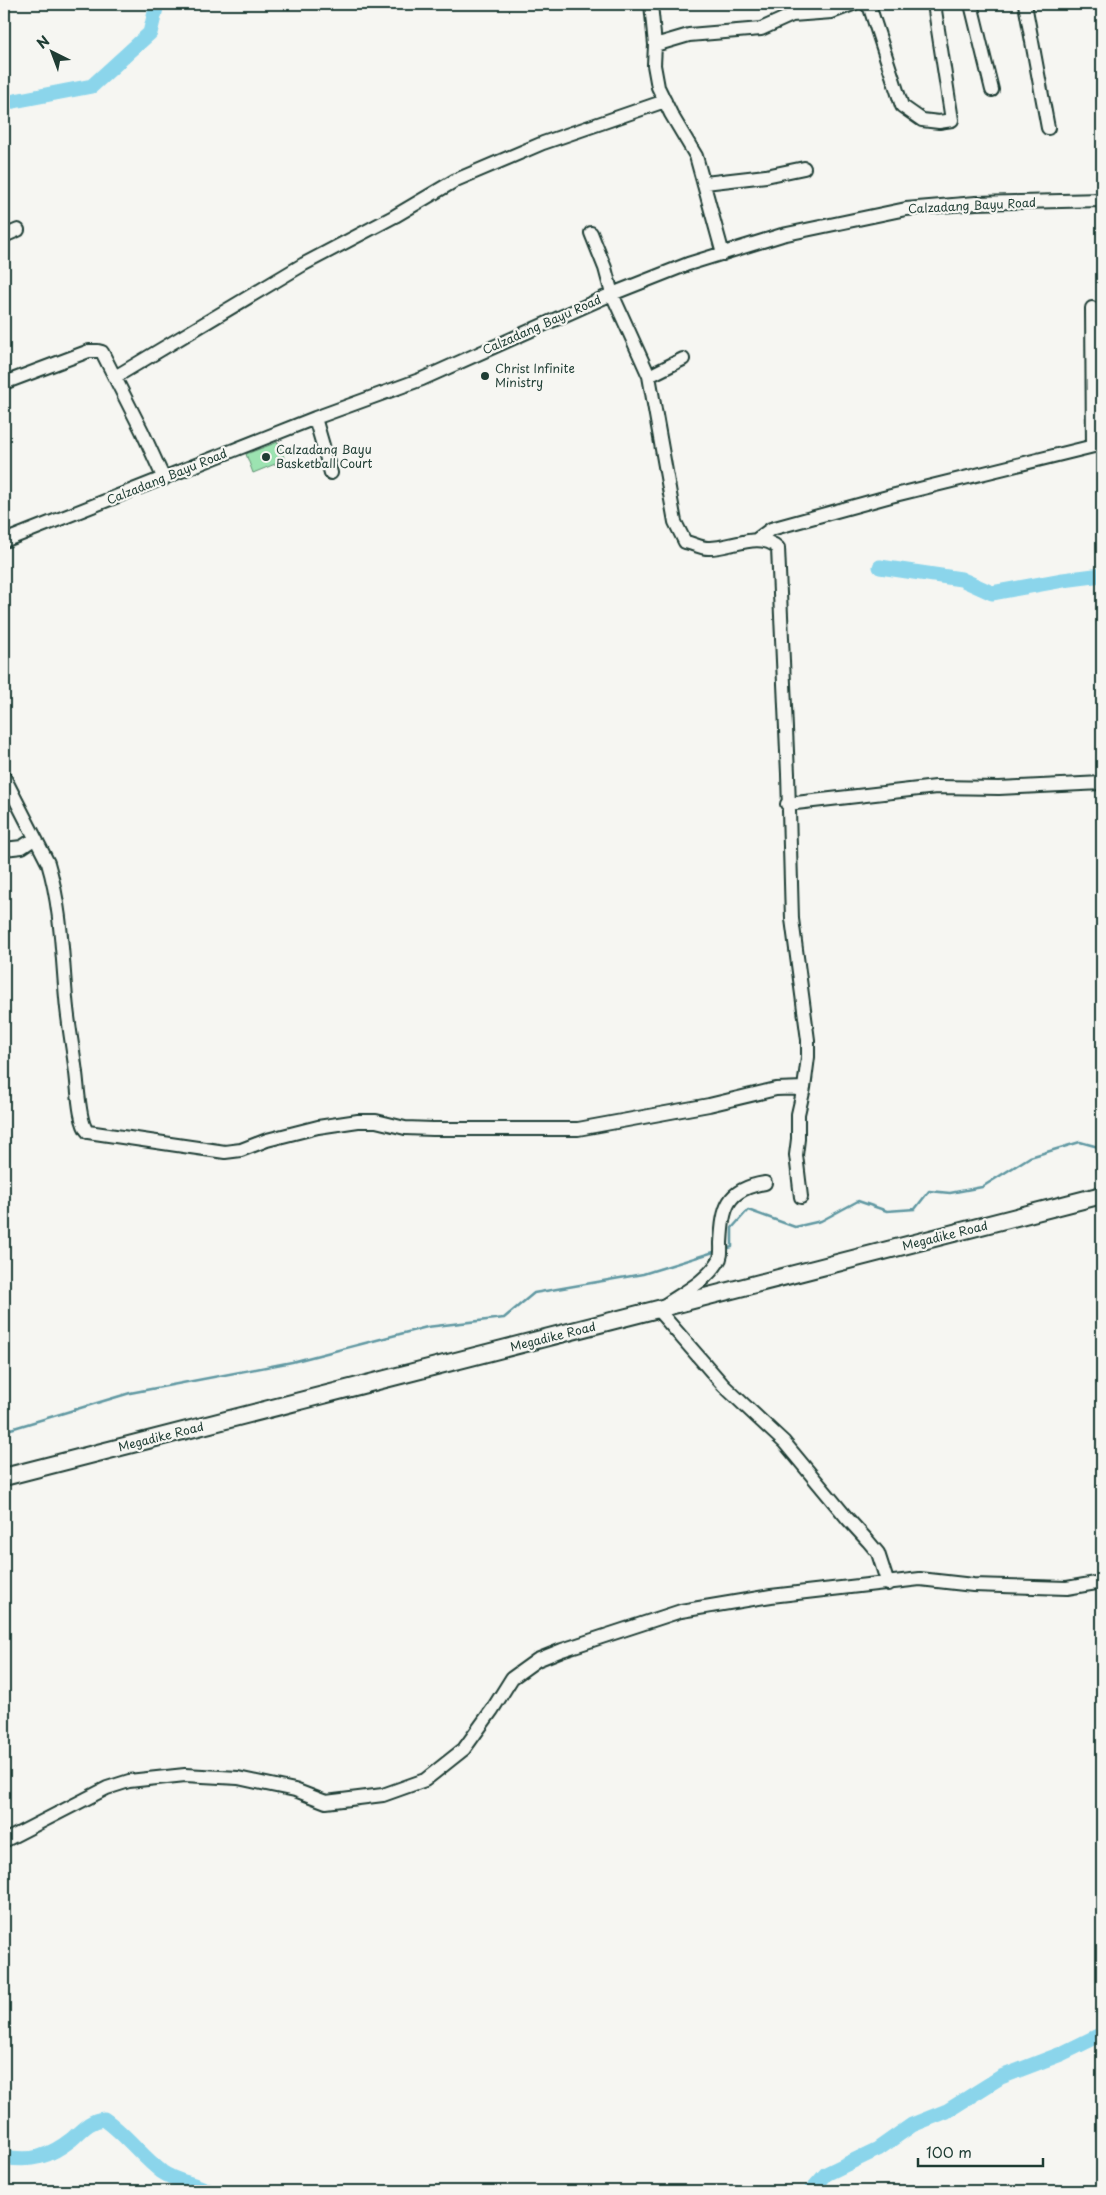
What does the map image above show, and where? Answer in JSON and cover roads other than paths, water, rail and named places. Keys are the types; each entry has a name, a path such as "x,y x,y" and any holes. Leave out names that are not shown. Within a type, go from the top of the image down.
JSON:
{"main road":[{"name":"Megadike Road","path":"4,1477 1102,1195"}],"street":[{"path":"651,4 655,44 655,73 658,87 696,156 705,183 722,254"},
{"path":"655,44 689,35 761,29 792,15 832,12 854,4"},
{"path":"866,4 873,15 902,106 922,120 939,122 952,120 934,4"},
{"path":"971,4 992,90"},
{"path":"1025,4 1048,128"},
{"path":"115,377 304,264 395,216 456,180 543,143 665,101"},
{"path":"705,183 766,176 804,168"},
{"name":"Calzadang Bayu Road","path":"4,541 315,418 422,379 612,294 688,264 782,235 906,209 976,203 1102,200"},
{"path":"4,236 18,230"},
{"path":"591,233 605,268 612,294 649,376 675,522 685,542 707,548 756,540 773,544 778,548 792,919 807,1034 808,1057 798,1114 796,1155 801,1197"},
{"path":"756,540 771,529 780,526 891,496 1098,445 1092,308"},
{"path":"4,383 94,350 102,352 164,479"},
{"path":"649,376 683,359"},
{"path":"315,418 331,473"},
{"path":"4,777 34,839 48,862 52,875 81,1109 85,1130 88,1132 225,1152 241,1150 267,1140 318,1127 358,1121 376,1121 405,1128 433,1130 578,1129 709,1106 776,1089 804,1088"},
{"path":"787,804 936,787 999,788 1102,783"},
{"path":"4,849 22,847 34,839"},
{"path":"765,1183 751,1186 737,1194 728,1204 722,1216 720,1260 710,1273 690,1291 674,1298 658,1310 724,1386 784,1442 868,1541 878,1554 888,1584"},
{"path":"4,1841 107,1788 128,1781 185,1775 238,1778 295,1790 326,1802 383,1795 425,1780 464,1748 492,1710 512,1678 537,1660 681,1611 771,1596 920,1579 973,1585 1068,1588 1102,1582"}],"waterway":[{"path":"4,103 92,86 150,33 157,4"},
{"path":"880,567 961,579 992,593 1102,575"},
{"path":"725,1249 732,1247 732,1228 748,1210 795,1227 821,1221 858,1201 887,1211 915,1209 929,1191 950,1193 982,1187 1030,1157 1080,1142 1102,1148"},
{"path":"4,1431 130,1393 292,1362 427,1327 504,1318 534,1293 643,1274 717,1251"},
{"path":"811,2191 826,2174 878,2149 912,2125 947,2111 1001,2077 1061,2054 1102,2034"},
{"path":"4,2157 23,2159 48,2154 64,2145 90,2123 104,2119 162,2172 209,2191"}],"place":[{"name":"Christ Infinite Ministry","path":"485,376"},
{"name":"Calzadang Bayu Basketball Court","path":"266,457"}]}
